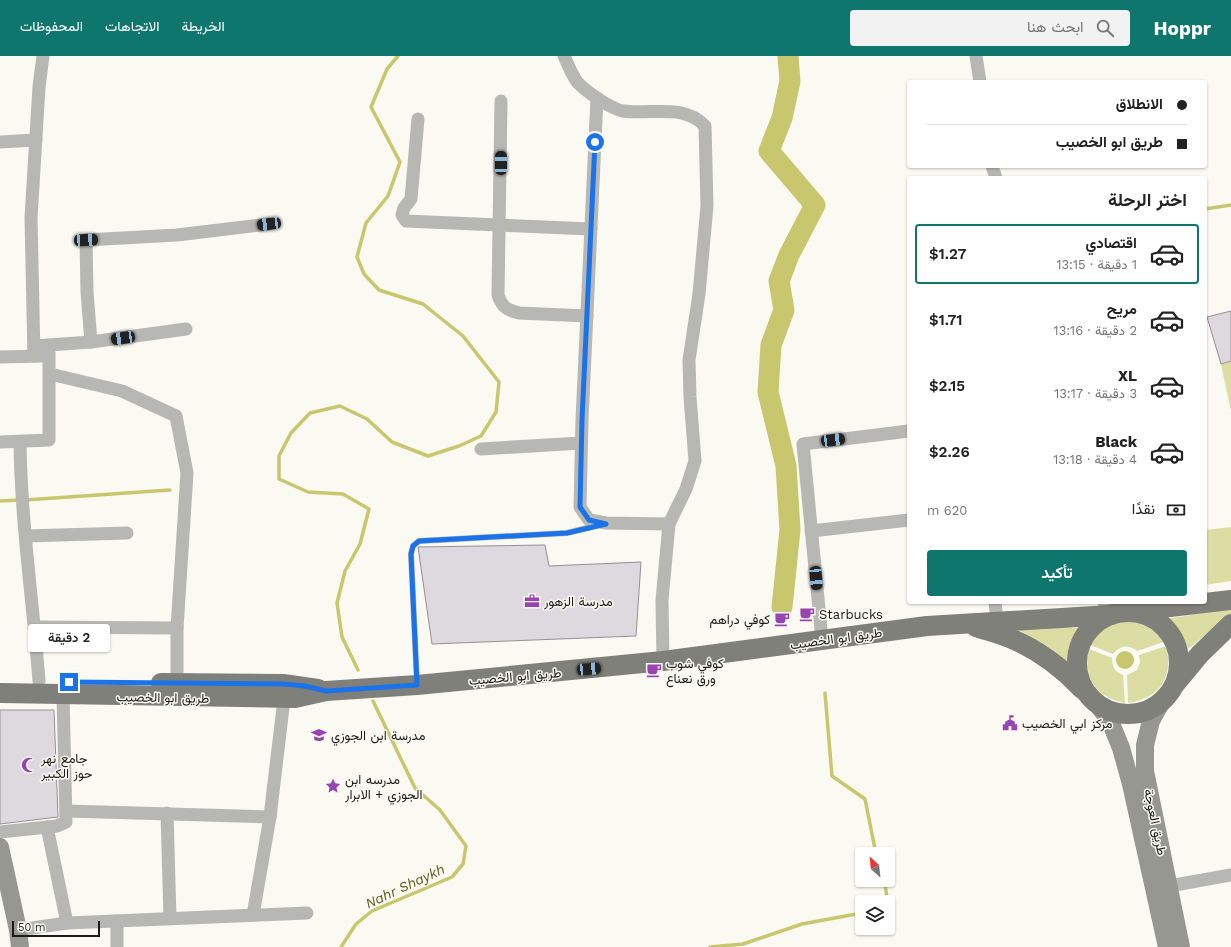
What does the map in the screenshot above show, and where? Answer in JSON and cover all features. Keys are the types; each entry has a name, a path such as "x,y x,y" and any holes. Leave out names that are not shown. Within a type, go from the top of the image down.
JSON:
{"main road":[{"name":"طريق ابو الخصيب","path":"1207,602 1231,600"},
{"name":"طريق ابو الخصيب","path":"0,693 63,696 284,699 305,697 326,691 417,685 662,661 888,631 965,623 996,612 1115,610 1182,604"},
{"path":"1168,694 1178,673 1178,658 1174,642 1166,629 1154,619 1139,613 1115,610 1097,622 1088,632 1079,649 1077,668 1080,680 1093,699 1111,711 1125,714 1139,713 1152,708 1168,694 1200,654 1231,624"},
{"name":"طريق ابو الخصيب","path":"965,623 1012,639 1037,652 1065,671 1093,699"},
{"name":"طريق ابو الخصيب","path":"0,680 283,684 305,686 326,691"},
{"name":"طريق العوجة","path":"1168,694 1151,721 1145,745 1145,771 1182,947"},
{"name":"طريق العوجة","path":"1093,699 1110,720 1121,748 1131,784 1167,947"},
{"path":"0,847 19,939"}],"street":[{"path":"34,351 31,218 39,87 43,56"},
{"path":"564,56 578,83 598,98 622,110 673,111 698,119 705,126 707,206 699,294 689,360 695,461 686,489 670,524 662,600 662,661"},
{"path":"976,56 980,80"},
{"path":"598,98 581,443 580,507 589,520 606,524 670,524"},
{"path":"501,100 498,295 502,305 509,311 519,313 587,316"},
{"path":"418,119 412,199 404,208 402,215 406,221 591,229"},
{"path":"0,142 36,140"},
{"path":"91,342 87,292 86,240 177,235 269,224"},
{"path":"0,357 91,342 186,329"},
{"path":"0,442 49,440 49,350"},
{"path":"50,374 122,391 176,416 187,473 177,628 177,683"},
{"path":"822,640 803,444 907,431"},
{"path":"20,442 20,484 35,627 38,681"},
{"path":"481,449 581,443"},
{"path":"811,531 907,520"},
{"path":"26,536 127,533"},
{"path":"35,627 177,628"},
{"path":"0,832 57,826 66,822 67,811 63,696"},
{"path":"253,914 270,817 284,699"},
{"path":"67,811 167,812 270,817"},
{"path":"167,812 170,918"},
{"path":"47,827 67,923"},
{"path":"1169,886 1231,875"},
{"path":"19,939 67,923 253,914 307,913"},
{"path":"117,921 117,947"}],"lane":[{"path":"417,685 411,554 413,546 419,541 567,533 606,524"}],"green space":[{"path":"1231,311 1231,411 1221,364 1207,317"},
{"path":"1231,527 1231,581 1207,585 1207,530"},
{"path":"1231,609 1231,614 1183,653 1177,635 1165,619"},
{"path":"1126,621 1138,623 1147,627 1156,633 1164,642 1137,651 1131,647 1125,646 1113,654 1090,645 1097,635 1105,628"},
{"path":"1057,627 1080,628 1070,644 1067,662 1053,650 1017,629"},
{"path":"1166,646 1168,667 1162,684 1149,696 1128,703 1127,675 1137,670 1140,662 1139,655"},
{"path":"1089,649 1112,658 1114,669 1123,675 1125,703 1106,696 1094,685 1088,669"}],"shaded area":[{"path":"1125,651 1131,654 1134,660 1131,666 1125,669 1119,666 1116,660 1119,654"}],"building":[{"path":"1231,311 1231,361 1221,364 1207,317"},
{"name":"مدرسة الزهور","path":"545,545 549,566 641,562 636,636 432,644 418,547"},
{"name":"جامع نهر حوز الكبير","path":"0,710 54,710 58,817 0,824"}],"waterway":[{"name":"Nahr Shaykh","path":"358,670 342,637 337,603 345,571 360,544 369,509 343,494 308,492 279,479 279,456 291,433 310,413 340,406 367,419 392,442 428,456 459,446 481,436 496,412 499,382 463,336 423,304 379,290 364,274 357,257 366,223 388,196 400,162 371,107 387,69 398,56"},
{"path":"782,607 790,530 786,466 768,392 771,345 784,310 779,281 789,255 815,205 769,151 782,118 790,81 788,56"},
{"path":"1207,209 1231,205"},
{"path":"25,500 170,490"},
{"path":"0,501 19,500"},
{"path":"825,693 832,776 865,799 875,847"},
{"name":"Nahr Shaykh","path":"341,947 356,924 372,911 452,877 463,864 466,846 440,810 415,788 373,701"},
{"path":"885,887 887,895"},
{"path":"710,947 743,944 802,924 855,914"}],"place":[{"name":"مدرسة الزهور","path":"532,601"},
{"name":"Starbucks","path":"807,614"},
{"name":"كوفي دراهم","path":"782,619"},
{"name":"كوفي شوب ورق نعناع","path":"654,670"},
{"name":"مركز ابي الخصيب","path":"1010,723"},
{"name":"مدرسة ابن الجوزي","path":"319,735"},
{"name":"جامع نهر حوز الكبير","path":"29,765"},
{"name":"مدرسه ابن الجوزي + الابرار","path":"333,786"}],"route":[{"path":"69,682 294,684 326,691 417,685 411,554 413,546 419,541 567,533 606,524 589,520 580,507 582,420 595,142"}]}
